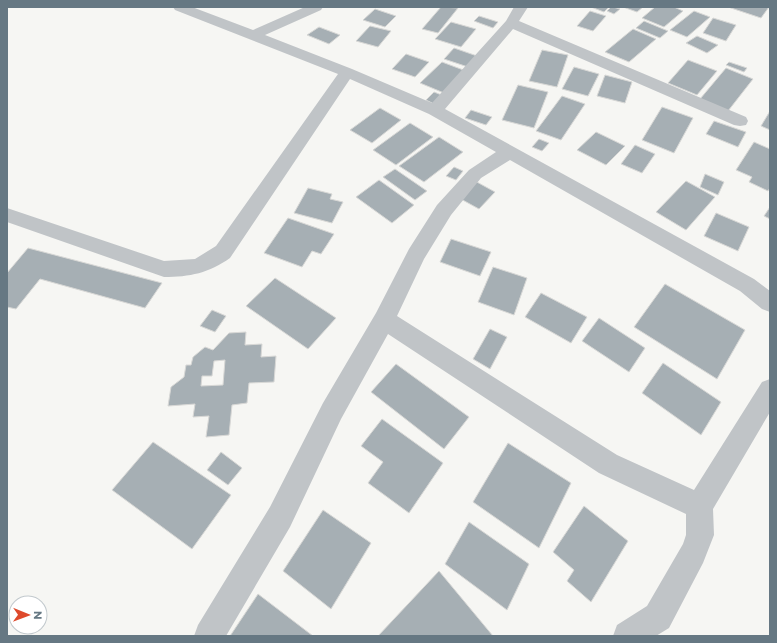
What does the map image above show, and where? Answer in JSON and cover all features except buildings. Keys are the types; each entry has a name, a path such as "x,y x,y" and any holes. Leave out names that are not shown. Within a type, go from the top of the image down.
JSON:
{"street":[{"path":"180,7 347,72 435,110 747,285 770,303"},
{"path":"252,36 316,7"},
{"path":"435,110 512,23 521,7"},
{"path":"512,23 740,121"},
{"path":"7,215 164,269 187,269 207,264 223,252 347,72"},
{"path":"209,636 280,517 332,411 384,320 416,255 444,210 475,174 509,152"},
{"path":"384,320 608,464 699,506"},
{"path":"628,636 658,617 690,559 700,535 699,506 770,390"}]}
